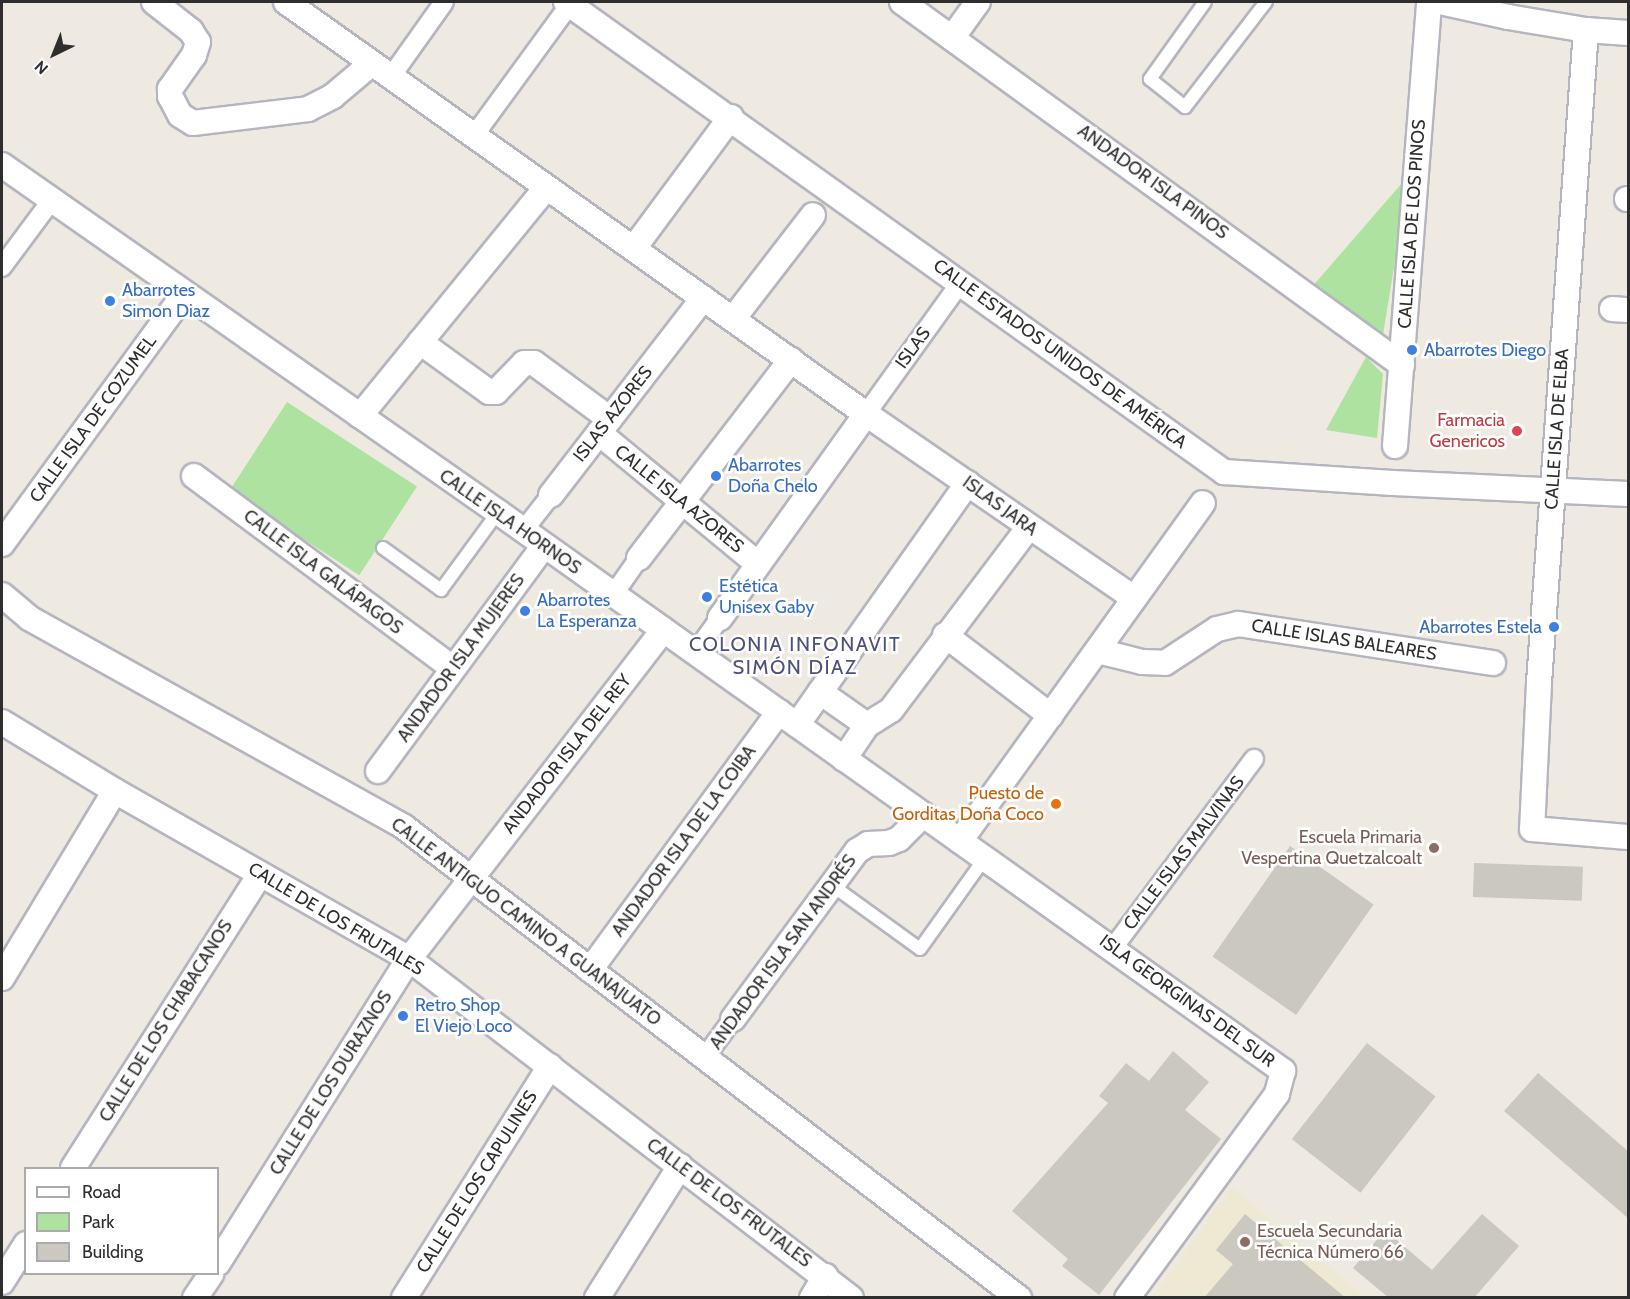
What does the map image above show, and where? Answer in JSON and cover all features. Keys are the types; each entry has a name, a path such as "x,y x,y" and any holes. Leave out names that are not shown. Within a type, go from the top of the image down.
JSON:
{"street":[{"path":"154,2 191,31 198,42 194,55 170,89 170,96 180,115 193,123 308,109 380,71 444,2"},
{"name":"ISLAS JARA","path":"286,2 380,71 634,248 866,414 1134,598"},
{"name":"ANDADOR ISLA PINOS","path":"902,2 925,11 952,38 1402,365"},
{"path":"952,38 978,2"},
{"name":"CALLE ISLA DE LOS PINOS","path":"1395,446 1429,2"},
{"path":"1440,2 1508,17 1586,30 1629,33"},
{"path":"473,137 568,3"},
{"name":"CALLE ESTADOS UNIDOS DE AMÉRICA","path":"568,3 731,117 1224,472 1629,494"},
{"name":"CALLE ISLA DE ELBA","path":"1586,30 1552,491 1532,829 1629,837"},
{"path":"634,248 731,117"},
{"name":"CALLE ISLA HORNOS","path":"6,175 51,201 498,512 922,815"},
{"path":"360,416 546,188"},
{"path":"733,319 832,190"},
{"path":"2,267 51,201"},
{"name":"ISLAS","path":"866,414 960,283"},
{"name":"CALLE ISLA DE COZUMEL","path":"2,544 184,294"},
{"name":"ISLAS AZORES","path":"524,531 703,298"},
{"name":"CALLE ISLA AZORES","path":"420,342 489,392 496,392 524,363 534,363 682,501 758,564"},
{"path":"613,595 791,360"},
{"path":"695,653 866,414"},
{"name":"CALLE ISLA GALÁPAGOS","path":"194,476 453,668"},
{"name":"ANDADOR ISLA DE LA COIBA","path":"590,970 788,719 820,692 968,483"},
{"path":"960,841 1203,503"},
{"path":"844,759 867,725 891,710 945,635 1029,526"},
{"name":"ANDADOR ISLA MUJERES","path":"378,771 544,546"},
{"name":"CALLE ANTIGUO CAMINO A GUANAJUATO","path":"2,596 29,618 395,821 705,1057 1006,1293"},
{"name":"CALLE ISLAS BALEARES","path":"1098,651 1142,662 1165,663 1217,629 1238,624 1493,663"},
{"name":"ANDADOR ISLA DEL REY","path":"470,878 663,630"},
{"path":"945,635 1051,716"},
{"path":"820,692 867,725"},
{"name":"CALLE DE LOS FRUTALES","path":"2,722 115,791 409,959 851,1298"},
{"name":"CALLE ISLAS MALVINAS","path":"1113,948 1254,759"},
{"path":"2,978 115,791"},
{"name":"ISLA GEORGINAS DEL SUR","path":"922,815 1113,948 1283,1071 1277,1094 1127,1298"},
{"name":"ANDADOR ISLA SAN ANDRÉS","path":"705,1057 857,851 868,844 889,843 899,839 922,815"},
{"name":"CALLE DE LOS CHABACANOS","path":"74,1167 260,874"},
{"name":"CALLE DE LOS DURAZNOS","path":"219,1261 409,959 470,878"},
{"name":"CALLE DE LOS CAPULINES","path":"404,1298 550,1066"},
{"path":"597,1298 680,1166"},
{"path":"2,1282 24,1247"},
{"path":"195,1298 210,1275"},
{"path":"812,1298 825,1276"}],"lane":[{"path":"1205,2 1150,79 1185,107 1266,2"},
{"path":"383,548 441,590 498,512"},
{"path":"833,885 920,949 985,858"}],"shaded area":[{"name":"Escuela Secundaria Técnica Número 66","path":"1231,1187 1366,1297 1152,1298"}],"green space":[{"path":"1409,175 1382,341 1311,288"},
{"path":"1366,357 1383,374 1377,438 1326,430"},
{"path":"287,402 417,486 359,575 229,491"}],"building":[{"path":"1290,846 1374,905 1296,1015 1213,957"},
{"path":"1474,863 1583,867 1582,901 1473,897"},
{"path":"1367,1043 1436,1097 1360,1193 1292,1139"},
{"path":"1173,1051 1209,1082 1185,1110 1221,1139 1099,1295 1062,1266 1068,1259 1012,1211 1108,1103 1099,1096 1126,1063 1149,1081"},
{"path":"1538,1073 1629,1152 1629,1219 1504,1111"},
{"path":"1245,1214 1346,1298 1204,1298 1233,1264 1216,1250"},
{"path":"1482,1214 1519,1246 1474,1298 1389,1298 1353,1268 1385,1230 1432,1270"}],"place":[{"name":"Abarrotes Simon Diaz","path":"110,301"},
{"name":"Abarrotes Diego","path":"1412,350"},
{"name":"Farmacia Genericos","path":"1517,431"},
{"name":"Abarrotes Doña Chelo","path":"716,476"},
{"name":"Estética Unisex Gaby","path":"707,597"},
{"name":"Abarrotes La Esperanza","path":"525,611"},
{"name":"Abarrotes Estela","path":"1554,627"},
{"name":"Puesto de Gorditas Doña Coco","path":"1056,804"},
{"name":"Escuela Primaria Vespertina Quetzalcoalt","path":"1434,848"},
{"name":"Retro Shop El Viejo Loco","path":"403,1016"},
{"name":"Escuela Secundaria Técnica Número 66","path":"1245,1242"}],"district":[{"name":"COLONIA INFONAVIT SIMÓN DÍAZ","path":"795,656"}]}
